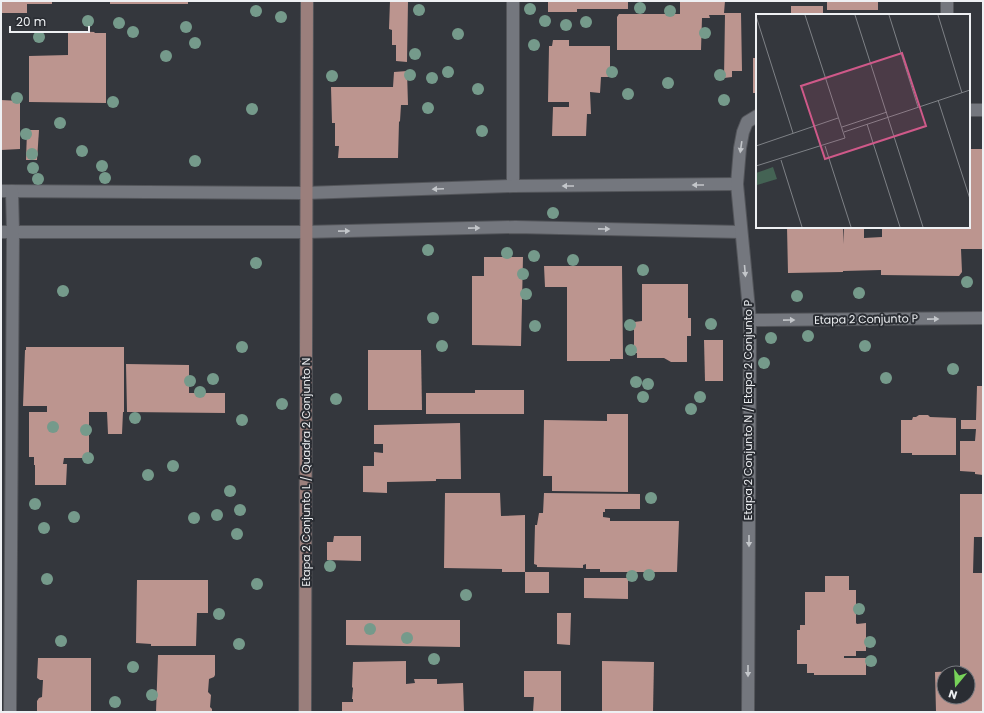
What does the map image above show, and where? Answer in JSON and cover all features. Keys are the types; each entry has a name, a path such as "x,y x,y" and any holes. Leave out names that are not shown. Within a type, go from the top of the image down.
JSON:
{"street":[{"name":"Etapa 2 Conjunto L / Quadra 2 Conjunto N","path":"306,712 305,193 307,1"},
{"path":"513,1 513,186"},
{"path":"947,14 948,1"},
{"path":"970,110 983,110"},
{"name":"Etapa 2 Conjunto N / Etapa 2 Conjunto P","path":"748,712 750,320 737,184 743,132 748,122 756,117"},
{"path":"10,712 13,232 7,191 305,193 513,186 737,184"},
{"path":"1,232 305,232 514,227 742,232"},
{"name":"Etapa 2 Conjunto P","path":"750,320 983,318"}],"building":[{"path":"1,1 52,1 52,4 27,4 27,13 1,13"},
{"path":"110,1 188,1 188,4 110,4"},
{"path":"390,1 408,1 407,62 396,61 396,45 392,45 392,30 389,29"},
{"path":"548,1 628,1 628,9 577,9 577,12 548,12"},
{"path":"680,1 725,1 724,13 741,13 742,71 732,71 732,77 724,78 725,15 709,15 710,18 702,18 701,50 617,50 617,17 619,14 680,14"},
{"path":"827,1 878,1 878,10 827,10"},
{"path":"791,6 823,6 823,14 791,14"},
{"path":"68,31 106,33 106,103 29,102 29,56 68,55"},
{"path":"553,40 569,40 569,46 610,46 610,77 601,77 600,93 590,92 591,114 587,114 586,136 552,136 553,107 569,107 569,102 548,102 549,46 552,46"},
{"path":"753,58 756,58 756,93 753,93"},
{"path":"407,71 408,105 401,105 398,158 338,158 339,146 335,146 335,123 332,123 331,87 393,87 394,72"},
{"path":"1,100 20,101 20,149 1,150"},
{"path":"27,130 39,130 37,160 26,160"},
{"path":"971,149 983,149 983,249 961,249 962,272 959,276 881,275 881,270 788,273 787,228 843,228 844,244 844,228 864,228 864,238 882,237 882,228 970,228"},
{"path":"484,257 523,257 521,346 472,345 472,276 484,276"},
{"path":"544,266 622,266 623,359 610,359 610,361 567,361 567,287 545,287"},
{"path":"642,284 688,284 688,318 691,318 691,336 687,336 687,362 671,362 664,358 637,358 637,353 634,353 634,322 642,321"},
{"path":"704,340 723,340 723,381 705,381"},
{"path":"26,347 124,347 124,412 122,434 108,434 107,412 89,412 89,458 64,458 63,464 67,464 66,485 35,485 34,457 29,457 29,412 47,412 47,406 23,406"},
{"path":"368,350 421,350 422,410 368,410"},
{"path":"126,364 189,365 189,393 225,393 225,413 127,412"},
{"path":"977,386 983,386 983,475 975,474 975,472 960,471 960,441 975,441 976,429 961,429 961,420 976,420"},
{"path":"475,390 524,390 524,414 426,414 426,393 475,393"},
{"path":"607,414 628,414 628,492 552,491 552,476 543,476 544,420 607,421"},
{"path":"919,415 956,418 956,455 912,455 912,453 901,453 901,420 912,420 913,417"},
{"path":"460,423 461,479 387,482 387,493 363,492 363,466 374,466 374,452 383,453 383,444 374,444 374,425"},
{"path":"445,493 500,493 501,516 525,515 525,572 502,572 502,569 444,568"},
{"path":"544,493 640,494 640,509 605,509 605,512 603,512 603,517 610,518 610,521 679,521 677,572 600,572 600,569 586,569 586,564 583,565 583,568 537,567 537,565 534,564 535,525 537,525 539,513 543,513"},
{"path":"960,494 983,494 983,537 974,537 973,573 983,573 983,712 936,712 935,672 936,705 976,705 976,665 960,665"},
{"path":"334,536 361,536 361,561 327,560 327,542 333,542"},
{"path":"525,572 549,572 549,593 525,593"},
{"path":"825,576 849,576 849,590 856,590 856,623 866,623 866,651 856,651 856,656 844,656 844,658 866,658 866,675 814,675 814,673 807,673 807,664 797,664 797,630 800,630 800,625 805,625 805,592 825,592"},
{"path":"584,578 628,578 628,599 584,598"},
{"path":"137,580 208,580 208,613 197,613 196,646 151,646 151,644 136,643"},
{"path":"557,613 571,613 570,645 557,644"},
{"path":"346,620 460,620 460,647 346,645"},
{"path":"158,655 215,655 215,675 209,679 208,692 211,695 210,707 212,712 156,712"},
{"path":"38,658 91,658 91,712 37,712 37,701 42,697 43,680 37,678"},
{"path":"406,661 406,684 415,683 414,679 437,679 437,684 463,683 464,712 342,712 342,702 353,702 353,662"},
{"path":"602,661 654,662 653,712 602,712"},
{"path":"524,671 561,671 561,712 533,712 534,697 524,697"}]}
